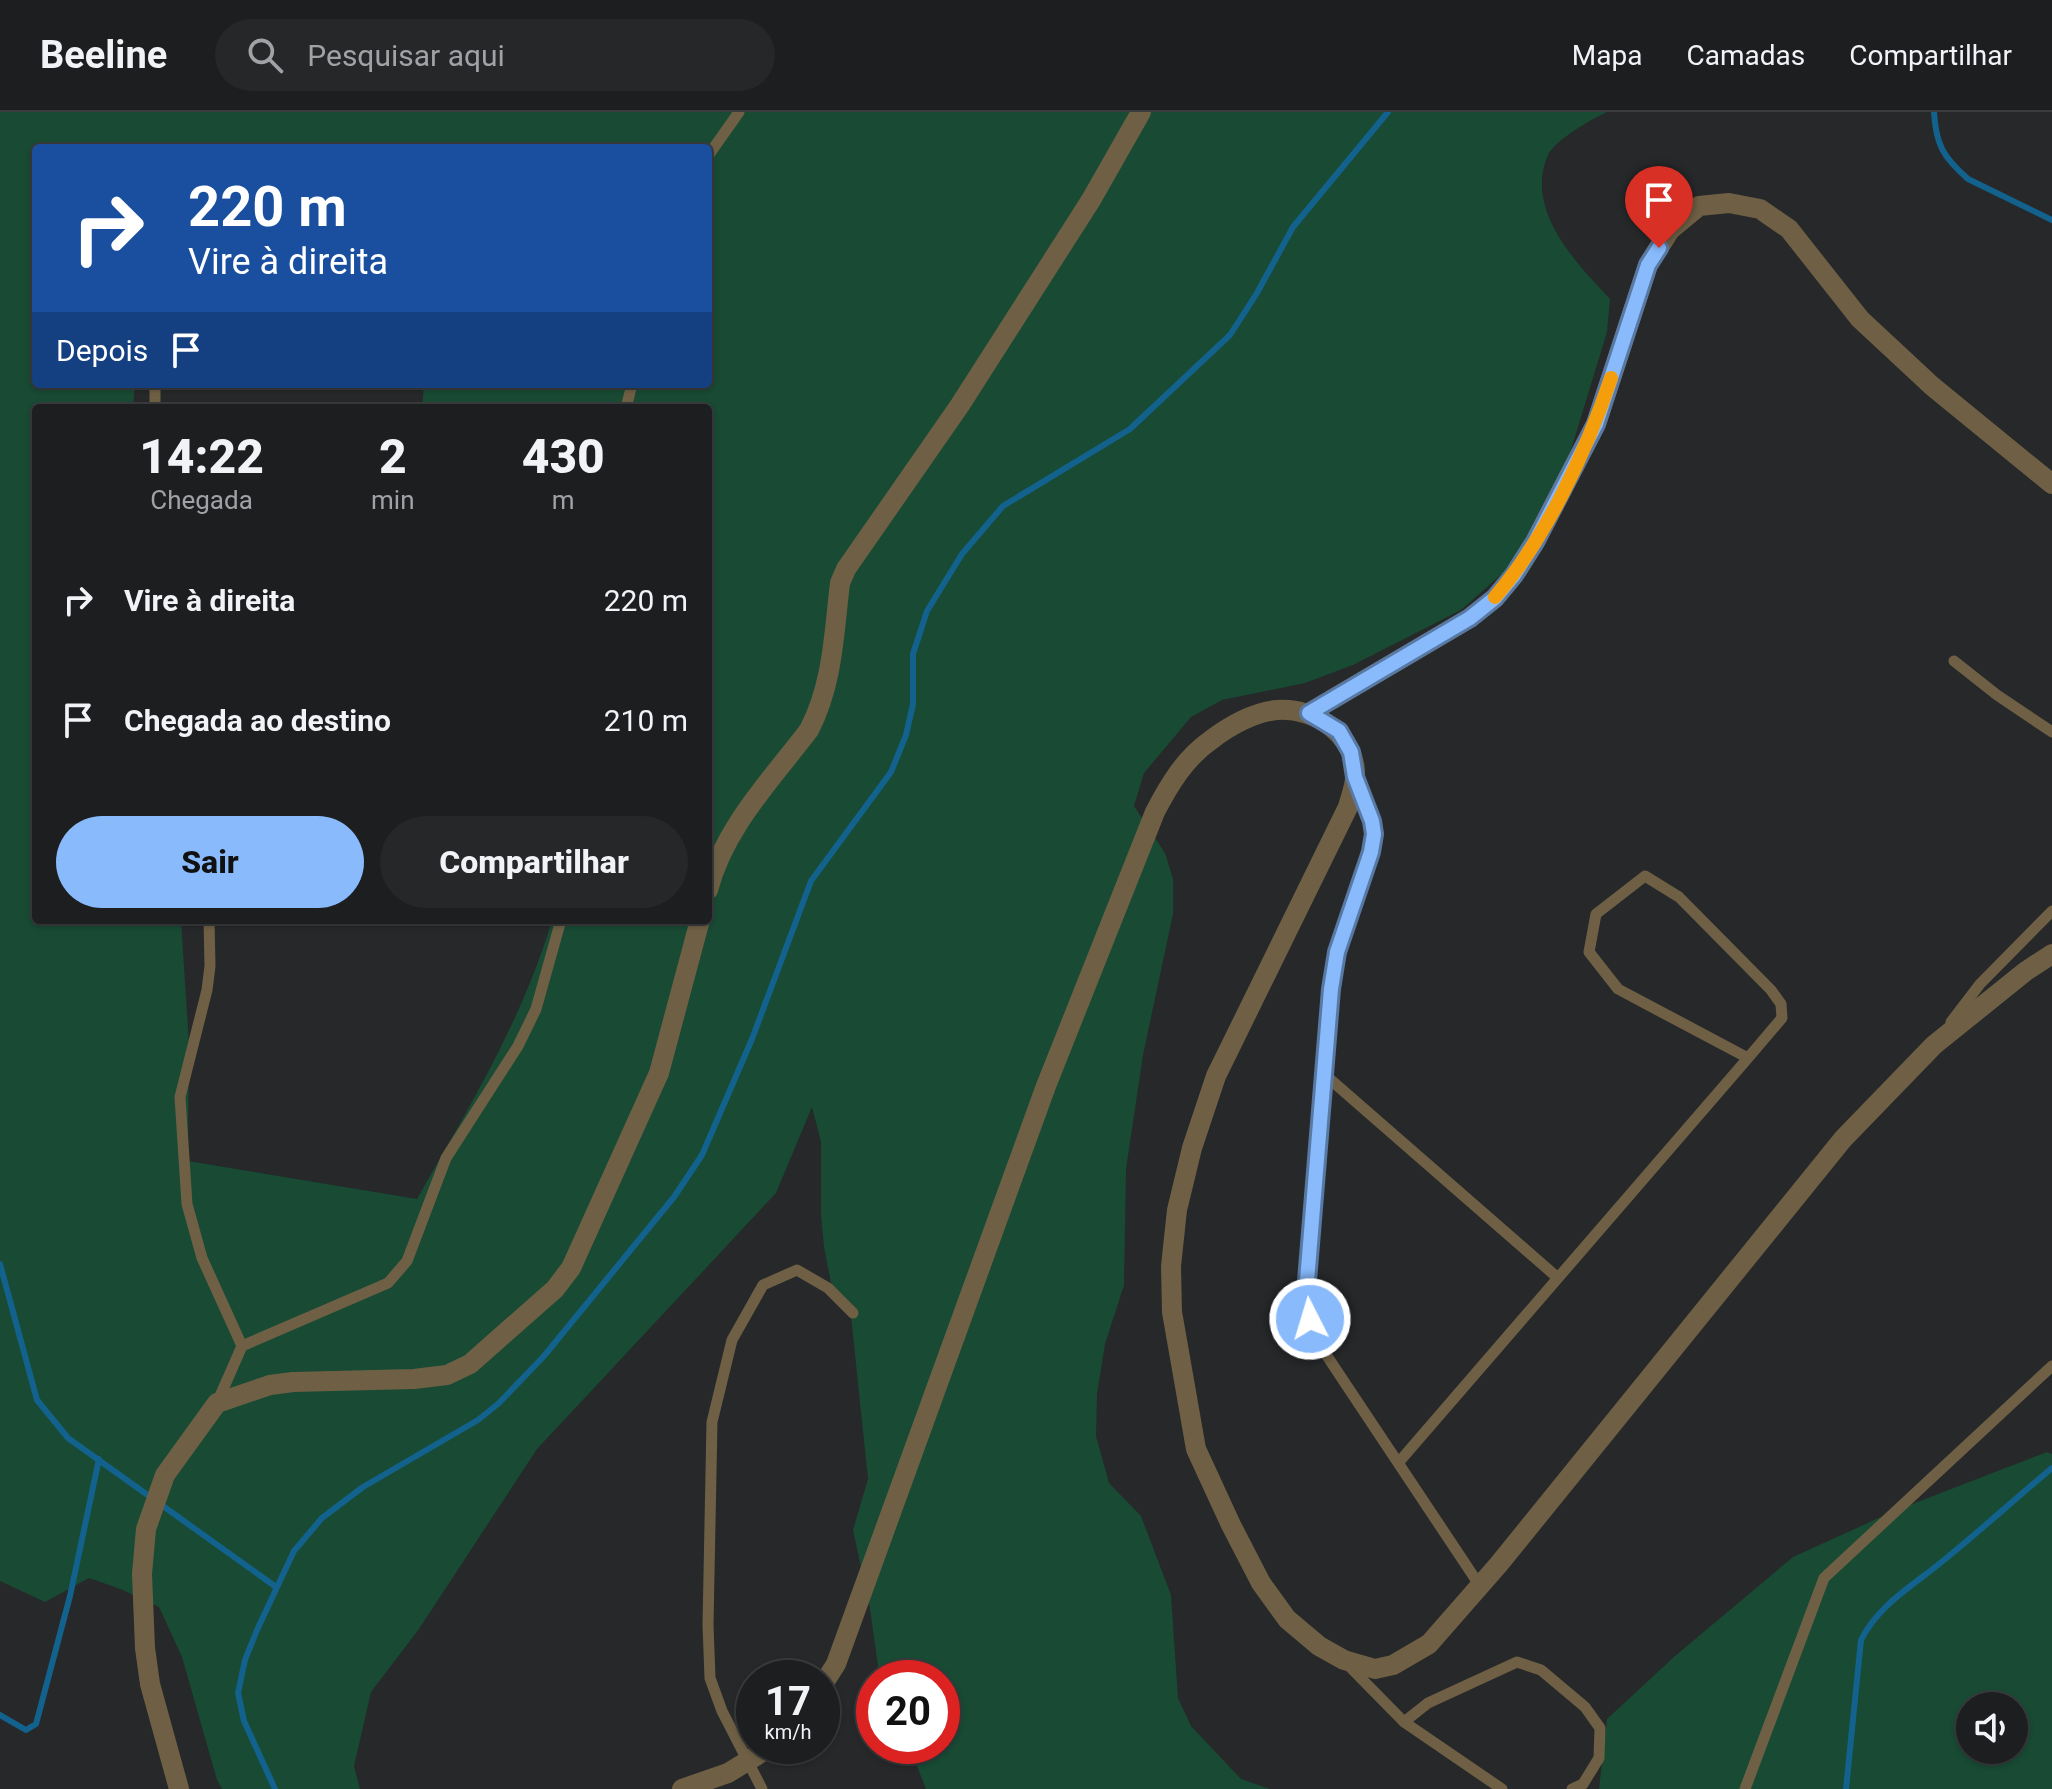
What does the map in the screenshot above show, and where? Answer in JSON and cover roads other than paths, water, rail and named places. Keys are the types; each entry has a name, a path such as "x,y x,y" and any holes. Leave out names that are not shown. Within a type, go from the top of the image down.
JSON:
{"street":[{"path":"712,878 722,849 736,826 809,730 823,701 840,583 846,569 968,392 1091,200 1141,112"},
{"path":"1309,713 1470,618 1495,598 1514,575 1535,542 1596,424 1648,265 1670,230 1699,206 1729,203 1760,209 1789,229 1860,319 1932,386 2052,484"},
{"path":"837,1660 1046,1086 1155,812 1174,776 1209,741 1246,719 1277,710 1309,713 1339,731 1351,752 1355,777 1348,807 1216,1076 1192,1148 1177,1210 1171,1266 1172,1312 1196,1449 1231,1525 1261,1583 1287,1619 1319,1646 1344,1660 1375,1669 1409,1658 1429,1644 1480,1586 1843,1139 1934,1045 2026,971 2052,954"},
{"path":"179,1789 150,1684 145,1648 142,1574 146,1529 165,1475 217,1403 282,1383 447,1375 470,1364 555,1289 571,1268 659,1073 699,924"},
{"path":"682,1789 728,1773 742,1764"}],"lane":[{"path":"712,150 739,112"},
{"path":"1954,661 2052,732"},
{"path":"1355,777 1374,834 1371,852 1337,952 1331,989 1306,1293 1310,1319 1327,1356 1480,1586"},
{"path":"1399,1462 1748,1058 1782,1018 1781,1004 1679,897 1645,876 1596,914 1589,952 1618,989 1748,1058"},
{"path":"1934,1045 1980,984 2052,911"},
{"path":"209,924 207,990 180,1097 187,1204 202,1258 242,1346"},
{"path":"217,1403 242,1346 388,1283 407,1261 446,1158 518,1046 536,1009 560,924"},
{"path":"1324,1074 1558,1278"},
{"path":"736,1739 710,1678 708,1625 712,1437 732,1340 763,1285 797,1270 828,1288 853,1313"},
{"path":"1745,1789 1824,1578 2052,1366"},
{"path":"1344,1660 1404,1722 1502,1789"},
{"path":"1404,1722 1428,1703 1517,1662 1541,1670 1585,1707 1600,1728 1599,1758 1583,1784 1572,1789"},
{"path":"749,1764 762,1789"}],"waterway":[{"path":"275,1789 244,1721 238,1693 245,1660 294,1551 322,1518 363,1487 478,1420 499,1403 544,1356 674,1197 702,1155 752,1039 811,881 891,772 906,735 913,704 913,654 927,611 962,554 1003,506 1130,429 1230,335 1293,227 1388,112"},
{"path":"1934,112 1942,150 1968,179 2052,220"},
{"path":"0,1264 37,1400 68,1438 276,1587"},
{"path":"0,1715 26,1730 36,1724 70,1596 99,1459"},
{"path":"1846,1789 1861,1640 1869,1627 1898,1596 2052,1468"}]}
